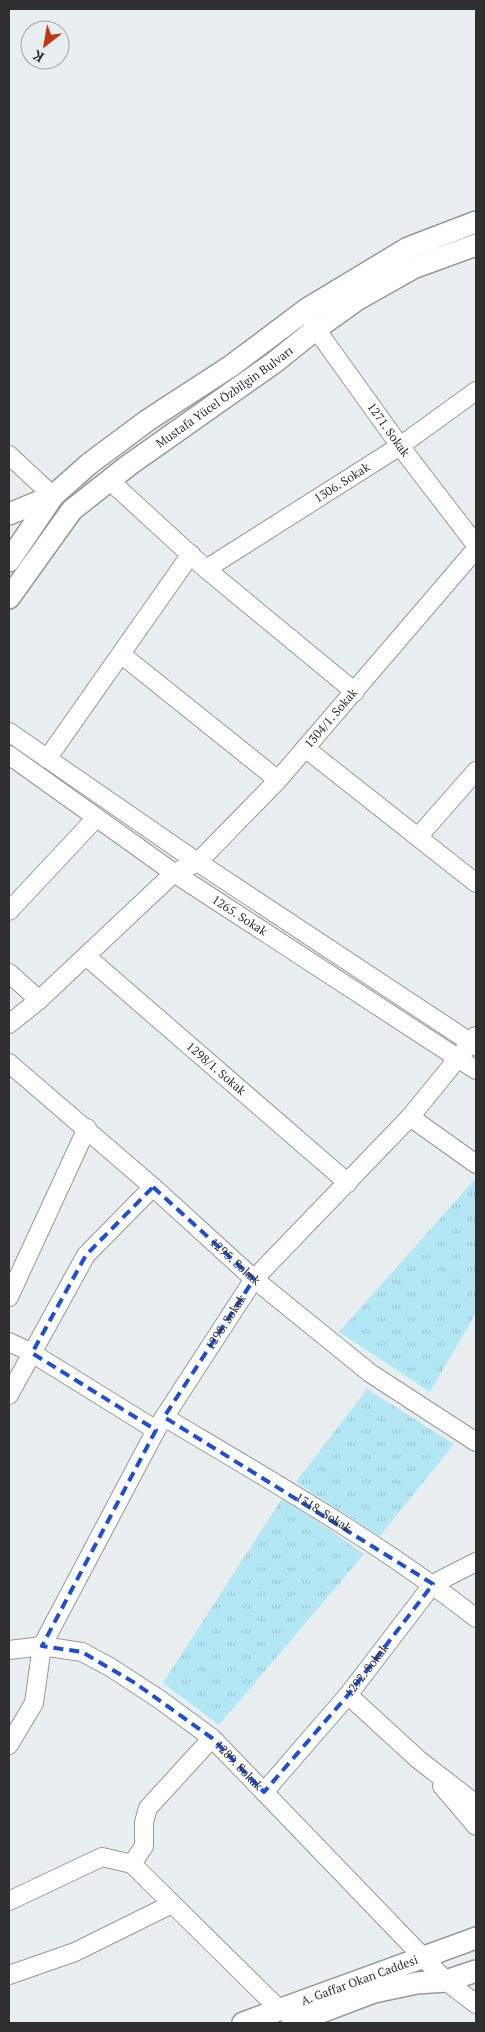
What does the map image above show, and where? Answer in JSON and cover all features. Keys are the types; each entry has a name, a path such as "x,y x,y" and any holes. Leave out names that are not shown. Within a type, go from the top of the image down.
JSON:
{"street":[{"name":"Mustafa Yücel Özbilgin Bulvarı","path":"9,560 53,496 89,464 148,420 231,366 307,309 408,248 476,222"},
{"name":"Mustafa Yücel Özbilgin Bulvarı","path":"9,598 72,510 109,480 275,362 358,299 414,268 476,245"},
{"name":"1271. Sokak","path":"307,309 316,329 400,446 476,545"},
{"name":"1306. Sokak","path":"206,569 400,446 476,391"},
{"path":"9,455 53,496 9,514"},
{"path":"109,480 206,569 355,692"},
{"name":"1304/1. Sokak","path":"9,1024 39,1000 174,873 198,862 278,780 476,549"},
{"path":"47,759 122,655 191,554"},
{"path":"122,655 278,780"},
{"name":"1265. Sokak","path":"9,732 198,862 474,1041"},
{"path":"305,748 476,883"},
{"name":"1265. Sokak","path":"9,755 174,873 476,1070"},
{"path":"418,836 476,771"},
{"path":"9,912 96,818"},
{"name":"1298/1. Sokak","path":"86,956 348,1183"},
{"path":"9,974 39,1000"},
{"name":"1298. Sokak","path":"9,1745 34,1703 42,1646 160,1424 254,1279 410,1117 474,1041"},
{"name":"1295. Sokak","path":"9,1063 154,1187 254,1279 370,1373 476,1441"},
{"path":"410,1117 476,1164"},
{"path":"9,1296 87,1128"},
{"path":"9,1395 86,1255 154,1187"},
{"name":"1318. Sokak","path":"9,1342 32,1352 160,1424 289,1492 433,1584 476,1618"},
{"name":"1292. Sokak","path":"264,1792 348,1695 433,1584 476,1562"},
{"name":"1289. Sokak","path":"9,1650 42,1646 82,1652 103,1663 159,1699 212,1738 446,1981"},
{"path":"348,1695 418,1760 476,1804"},
{"path":"132,1864 144,1846 144,1822 148,1808 212,1738"},
{"path":"418,1760 476,1826"},
{"path":"9,1901 102,1857 132,1864 293,2019"},
{"path":"9,1975 75,1952 172,1904"},
{"name":"A. Gaffar Okan Caddesi","path":"293,2019 423,1958 476,1938"},
{"name":"A. Gaffar Okan Caddesi","path":"243,2023 293,2019 374,1992 417,1983 446,1981 476,1971"},
{"path":"446,1981 476,2004"}],"highlighted area":[{"path":"153,1187 254,1279 164,1417 433,1584 348,1695 264,1792 212,1738 135,1683 82,1652 42,1646 156,1430 32,1353 86,1255"}],"green space":[{"path":"476,1178 476,1313 430,1392 339,1332"},
{"path":"367,1389 454,1444 380,1536 296,1482"},
{"path":"283,1497 364,1554 219,1725 163,1683"}]}
